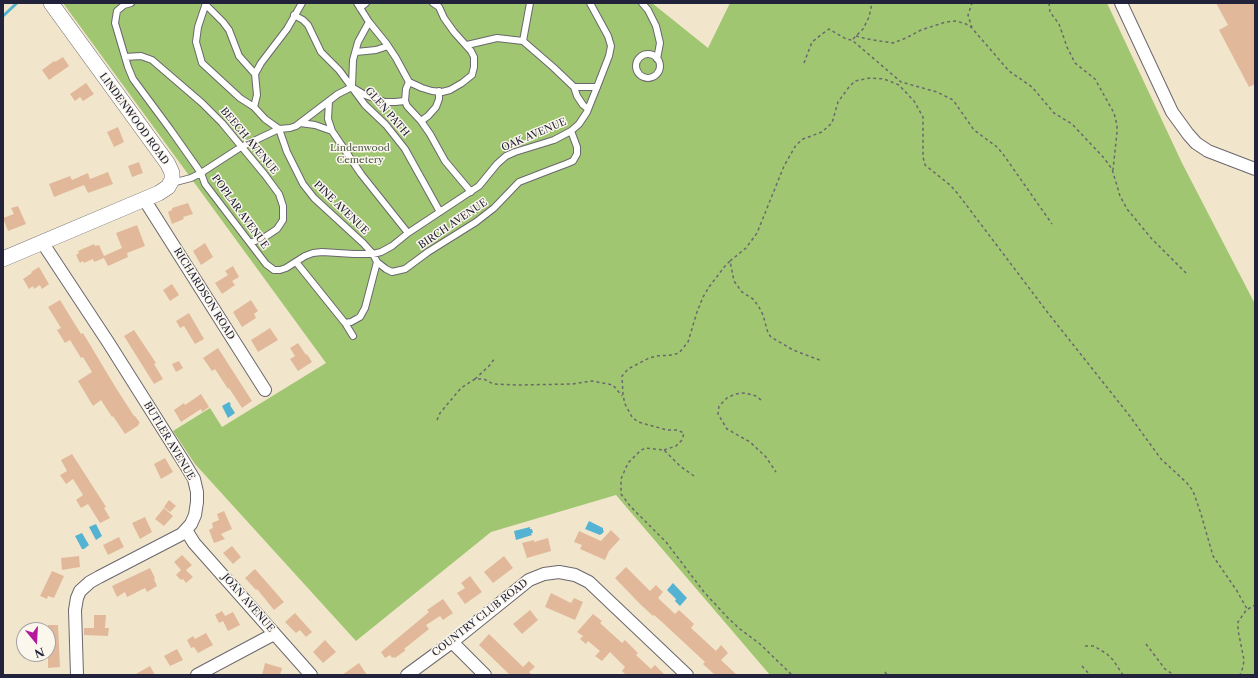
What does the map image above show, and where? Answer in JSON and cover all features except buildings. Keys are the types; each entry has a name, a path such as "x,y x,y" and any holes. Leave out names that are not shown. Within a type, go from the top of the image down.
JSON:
{"street":[{"name":"LINDENWOOD ROAD","path":"51,3 168,164 173,175 171,183"},
{"path":"1121,3 1172,112 1188,134 1196,143 1208,151 1255,169"},
{"path":"3,260 163,191 171,183"},
{"name":"RICHARDSON ROAD","path":"144,199 265,390"},
{"name":"BUTLER AVENUE","path":"42,242 192,475 196,488 197,502 193,520 186,530"},
{"path":"77,675 75,610 80,591 94,580 175,538 186,530"},
{"name":"JOAN AVENUE","path":"186,530 194,543 311,675"},
{"name":"COUNTRY CLUB ROAD","path":"407,675 452,642 529,580 536,576 551,572 567,573 582,578 595,587 688,675"},
{"path":"197,675 274,634"},
{"path":"452,642 485,675"}],"lane":[{"name":"POPLAR AVENUE","path":"131,3 124,5 117,11 116,23 125,57 133,79 201,173 205,184 266,264 274,270 280,270 313,253 372,254"},
{"path":"255,74 287,29 302,3"},
{"path":"366,3 359,6 396,58 409,82 422,88 439,92 450,90 462,83 472,74 474,57 467,45 454,32 444,18 437,4"},
{"path":"523,41 530,3"},
{"name":"OAK AVENUE","path":"471,192 479,186 497,164 506,156 554,140 571,131 579,124 588,109 609,56 611,46 608,36 590,3"},
{"path":"642,3 648,10 656,26 660,43 657,59"},
{"path":"254,107 257,96 255,74 239,56 229,30 206,4 198,27 196,42 202,63 240,98 254,107 265,119 279,129"},
{"name":"GLEN PATH","path":"294,15 308,25 321,52 339,70 365,105 386,125 405,149 440,212"},
{"path":"352,87 353,60 358,42 369,22"},
{"path":"467,45 497,38 523,41 574,86 577,96 583,105 588,109"},
{"path":"356,52 376,50 388,46"},
{"name":"BEECH AVENUE","path":"125,57 141,56 152,60 192,95 222,123 279,194 283,206 283,220 277,229 266,237 250,243"},
{"path":"372,254 381,252 392,246 408,233 471,192 445,161 433,138 421,121 411,111 405,101 406,89 409,82"},
{"path":"574,86 597,87"},
{"path":"171,183 191,178 242,147 279,129 290,128 300,123 338,94 352,87"},
{"path":"352,87 365,95 385,102 405,101"},
{"path":"421,121 436,107 439,99 439,92"},
{"path":"329,101 328,118 332,130 361,174 408,233"},
{"path":"300,123 315,125 332,130"},
{"name":"PINE AVENUE","path":"279,129 287,152 303,184 314,198 345,226 372,254 377,262"},
{"name":"BIRCH AVENUE","path":"377,262 386,270 392,272 404,269 488,213 505,198 511,189 519,182 573,161 577,154 577,147 571,131"},
{"path":"296,262 345,323 353,336"},
{"path":"345,323 360,318 365,308 377,262"}],"path":[{"path":"852,40 863,29 869,17 872,3"},
{"path":"972,3 968,15 973,30"},
{"path":"1048,3 1050,12 1059,24 1067,47 1075,63 1095,79 1114,113 1117,132 1113,172"},
{"path":"856,36 893,43 921,30 946,22 952,21 966,24 1009,71 1028,83 1054,113 1072,124 1104,158 1113,172 1120,196 1127,209 1151,238 1187,274"},
{"path":"804,63 812,42 829,29 846,40 852,40 901,82 938,92 954,100 974,130 1003,154 1052,224"},
{"path":"792,675 760,644 728,618 704,592 666,542 630,507 621,494 621,479 624,471 640,451 645,448 664,450 676,446 682,440 684,433 677,430 667,430 638,422 632,417 623,398 622,376 628,369 649,358 679,353 688,342 696,312 709,287 725,266 746,248 757,233 784,166 796,145 802,139 822,132 832,123 838,102 849,86 855,81 870,78 884,79 899,85 914,101 923,117 923,157 925,165 950,185 958,194 1048,313 1129,415 1161,459 1187,483 1193,491 1213,556 1237,591 1247,609"},
{"path":"730,261 734,281 742,292 753,299 759,307 768,333 771,337 793,350 822,361"},
{"path":"437,420 461,388 475,380 495,358"},
{"path":"475,380 484,378 493,384 519,386 572,384 592,381 613,385 623,398"},
{"path":"761,400 756,396 745,393 735,394 719,406 718,414 727,429 750,442 766,458 776,472"},
{"path":"664,450 680,466 694,476"},
{"path":"1240,675 1244,667 1244,660 1238,630 1238,622 1247,609 1255,605"},
{"path":"1146,644 1164,669 1174,675"},
{"path":"1085,646 1094,646 1106,654 1113,660 1123,675"},
{"path":"1082,666 1090,675"}],"green space":[{"name":"Lindenwood Cemetery","path":"63,3 652,3 708,48 730,3 1107,3 1182,163 1255,304 1255,675 770,675 616,495 491,532 356,641 195,464 173,431 210,408 222,427 326,363"}],"water":[{"path":"229,402 235,413 228,418 222,406"},
{"path":"589,521 603,528 604,531 602,534 600,535 585,529"},
{"path":"96,524 102,536 96,540 89,527"},
{"path":"530,527 533,533 531,533 532,535 516,540 514,531"},
{"path":"82,533 89,545 84,549 82,549 75,536"},
{"path":"673,583 687,598 680,606 675,601 676,599 667,590"}],"waterway":[{"path":"3,16 17,3"}]}
